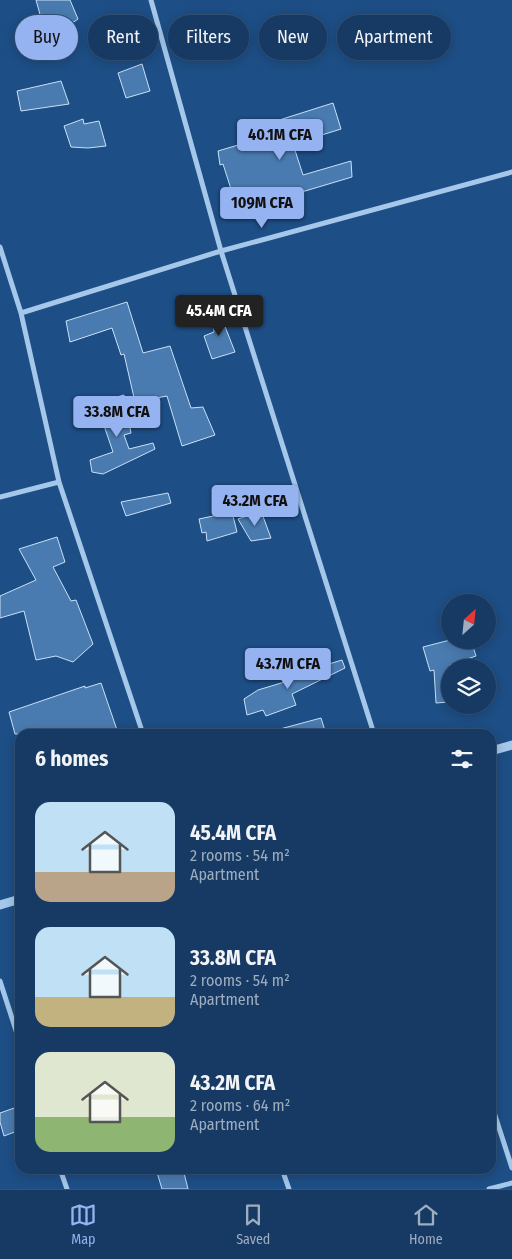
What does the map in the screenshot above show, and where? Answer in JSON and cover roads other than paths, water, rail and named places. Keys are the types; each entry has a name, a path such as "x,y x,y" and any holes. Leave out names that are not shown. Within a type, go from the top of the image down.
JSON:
{"street":[{"path":"151,0 220,251 372,729"},
{"path":"20,313 220,251 512,172"},
{"path":"0,247 20,313 59,482 141,729"},
{"path":"0,497 59,482"},
{"path":"496,750 512,745"},
{"path":"0,905 15,900"},
{"path":"0,981 15,1028"},
{"path":"496,1118 512,1168"},
{"path":"62,1174 67,1189"},
{"path":"284,1174 289,1189"},
{"path":"489,1189 512,1182"}]}
